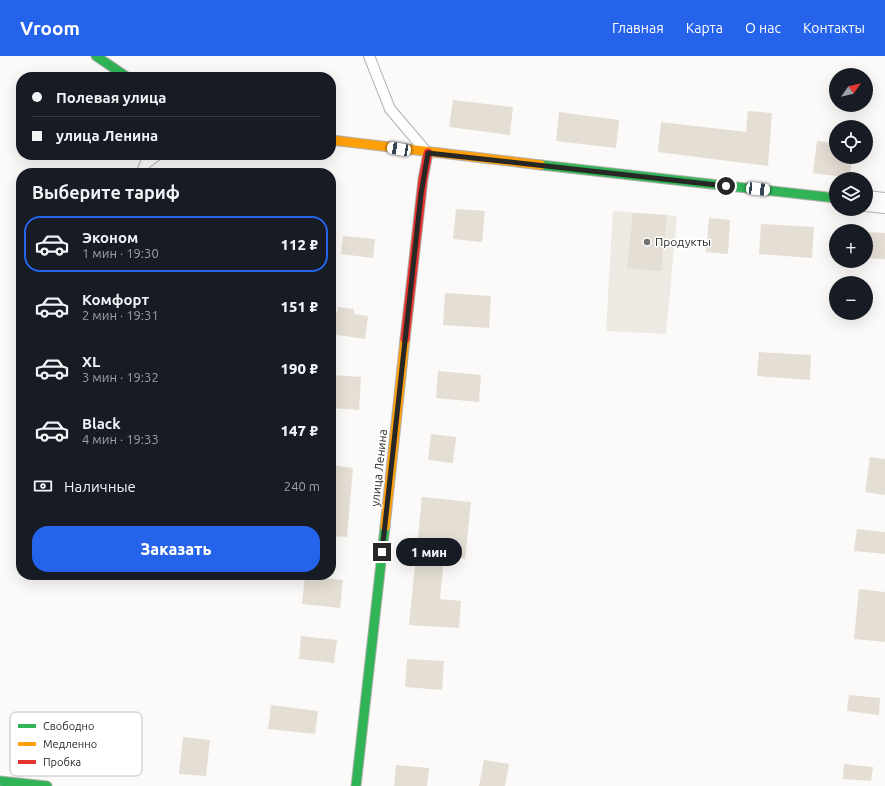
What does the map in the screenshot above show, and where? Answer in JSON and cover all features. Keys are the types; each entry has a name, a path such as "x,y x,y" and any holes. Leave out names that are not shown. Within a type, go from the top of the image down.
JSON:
{"street":[{"path":"96,56 120,72"},
{"path":"336,140 428,153 829,197"},
{"name":"улица Ленина","path":"356,786 421,194 428,153"},
{"path":"873,202 885,203"},
{"path":"0,781 47,786"}],"lane":[{"path":"369,56 390,109 428,153"},
{"path":"144,168 145,164 150,160"}],"shaded area":[{"path":"613,211 677,216 666,334 606,331"}],"building":[{"path":"453,100 513,107 510,135 449,127"},
{"path":"748,111 772,113 768,166 658,152 661,122 746,132"},
{"path":"559,112 619,120 616,148 556,141"},
{"path":"817,141 829,142 829,164 851,164 851,172 829,172 829,175 813,173"},
{"path":"456,209 485,211 482,242 453,239"},
{"name":"Продукты","path":"633,213 667,215 661,271 627,268"},
{"path":"709,218 730,220 728,254 706,252"},
{"path":"761,224 814,227 812,258 759,254"},
{"path":"873,232 885,233 885,259 873,258"},
{"path":"343,236 375,239 373,258 341,254"},
{"path":"445,293 491,296 489,328 443,325"},
{"path":"338,307 354,309 354,314 368,316 365,339 336,335"},
{"path":"759,352 811,355 810,380 757,376"},
{"path":"438,371 481,375 479,402 436,398"},
{"path":"336,375 361,377 359,410 336,408"},
{"path":"431,434 456,437 453,463 428,460"},
{"path":"870,457 885,459 885,495 865,492"},
{"path":"336,466 353,468 347,537 336,536"},
{"path":"422,497 471,502 465,559 444,557 440,599 461,601 459,628 409,625"},
{"path":"857,529 885,532 885,554 854,551"},
{"path":"305,580 343,580 340,608 302,604"},
{"path":"859,589 885,592 885,642 854,639"},
{"path":"301,636 337,640 334,663 299,659"},
{"path":"407,659 444,661 442,690 405,687"},
{"path":"849,695 880,698 879,715 847,711"},
{"path":"271,705 318,711 315,734 268,729"},
{"path":"183,737 210,740 206,776 179,774"},
{"path":"484,760 509,764 505,786 479,786"},
{"path":"844,764 873,767 871,781 843,779"},
{"path":"396,765 429,768 427,786 394,786"}],"traffic: fast":[{"path":"96,56 120,72"},
{"path":"541,165 829,197"},
{"path":"356,786 385,527"},
{"path":"0,781 47,786"}],"traffic: slow":[{"path":"336,141 541,165"},
{"path":"385,527 405,339"}],"traffic: jam":[{"path":"405,339 423,179 428,153"}],"place":[{"name":"Продукты","path":"647,242"}],"route":[{"path":"382,552 421,194 428,153 726,186"}]}
